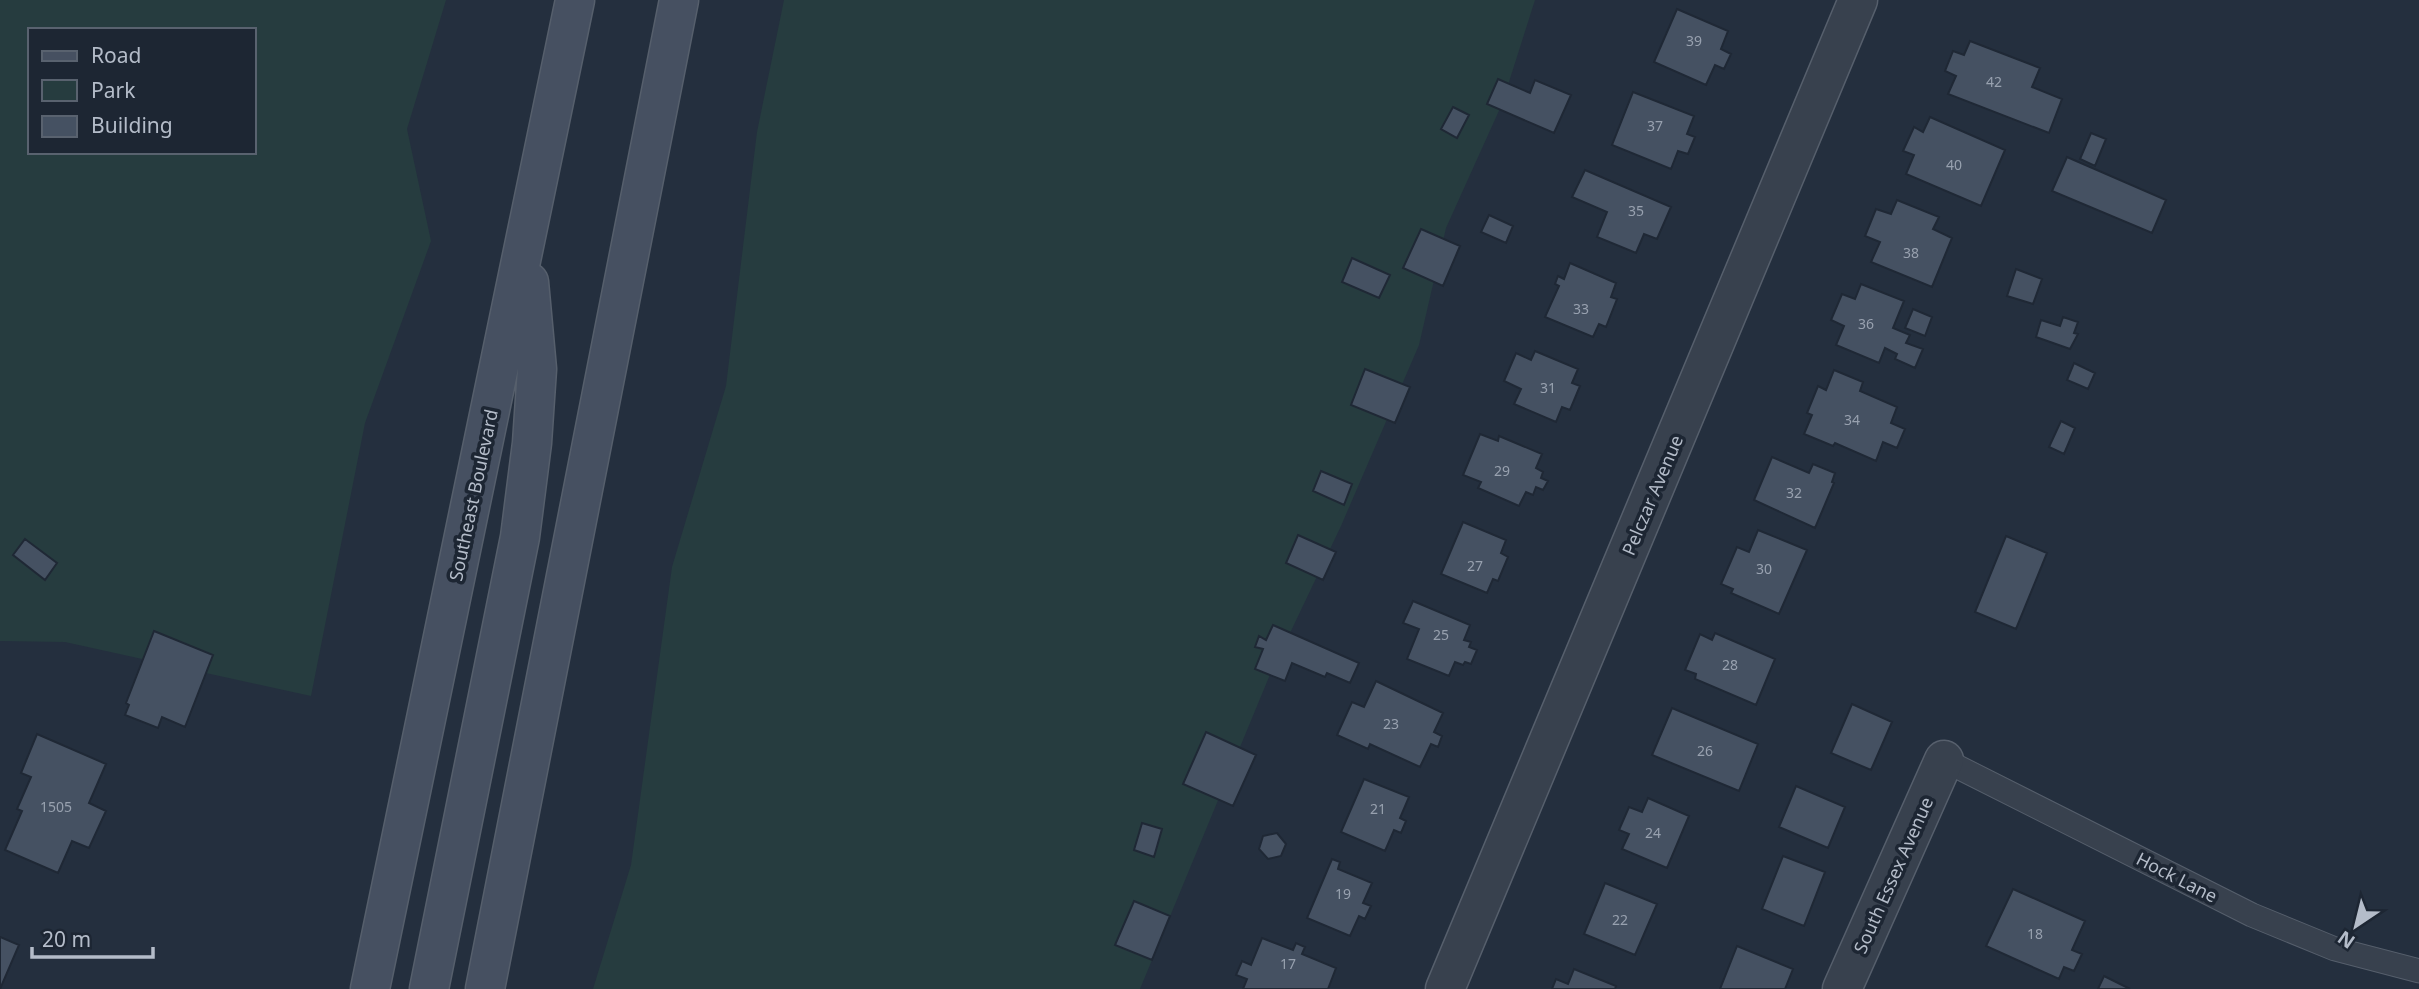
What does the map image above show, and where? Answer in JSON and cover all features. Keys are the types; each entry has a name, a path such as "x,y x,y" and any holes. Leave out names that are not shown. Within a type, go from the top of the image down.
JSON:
{"main road":[{"name":"Southeast Boulevard","path":"369,989 575,0"},
{"path":"485,989 679,0"},
{"path":"429,989 520,537 532,443 537,369 525,242"}],"street":[{"name":"Pelczar Avenue","path":"1445,989 1858,0"},
{"name":"South Essex Avenue","path":"1842,989 1944,760"}],"lane":[{"name":"Hock Lane","path":"1944,760 2252,915 2334,949 2419,971"}],"green space":[{"path":"0,0 446,0 407,129 431,241 365,423 311,696 65,642 0,641"},
{"path":"784,0 1535,0 1502,104 1446,228 1419,345 1341,526 1269,677 1140,989 593,989 631,865 672,567 726,386 757,132"}],"building":[{"path":"1677,9 1728,31 1721,49 1731,54 1724,69 1715,65 1706,85 1654,62"},
{"path":"1970,41 2040,68 2032,87 2062,99 2049,133 1948,94 1956,76 1945,71 1953,51 1964,55"},
{"path":"1498,79 1530,93 1535,80 1571,95 1554,133 1487,104"},
{"path":"1633,92 1694,116 1687,134 1695,137 1688,154 1678,151 1671,169 1612,145"},
{"path":"1453,107 1469,115 1457,138 1441,129"},
{"path":"1930,117 2005,150 1981,206 1906,174 1914,155 1903,151 1914,127 1923,132"},
{"path":"2091,133 2106,139 2095,166 2080,159"},
{"path":"2067,157 2166,200 2152,233 2052,191"},
{"path":"1585,170 1671,207 1657,239 1644,234 1636,253 1597,237 1607,212 1572,197"},
{"path":"1897,200 1939,217 1933,229 1952,238 1932,287 1871,262 1880,242 1865,236 1876,209 1891,214"},
{"path":"1489,215 1513,226 1506,243 1481,232"},
{"path":"1421,229 1460,246 1443,286 1403,268"},
{"path":"1352,258 1390,275 1379,298 1342,282"},
{"path":"1570,263 1616,283 1611,297 1617,299 1606,327 1599,324 1593,337 1545,317 1559,286 1555,284 1558,276 1564,279"},
{"path":"2016,269 2042,279 2033,304 2007,296"},
{"path":"1861,284 1904,301 1893,328 1910,335 1906,343 1923,349 1915,368 1895,359 1897,354 1885,348 1879,363 1836,345 1844,326 1831,320 1842,294 1855,299"},
{"path":"1913,309 1932,317 1925,336 1905,328"},
{"path":"2063,317 2078,322 2074,333 2078,334 2070,349 2036,337 2041,320 2060,326"},
{"path":"1535,351 1578,369 1572,383 1580,386 1570,410 1562,407 1556,422 1514,404 1521,389 1504,381 1516,353 1531,360"},
{"path":"2074,363 2095,373 2088,389 2067,380"},
{"path":"1365,369 1410,387 1395,423 1351,405"},
{"path":"1834,370 1863,382 1860,391 1897,407 1891,423 1905,429 1897,448 1883,442 1876,461 1835,443 1833,446 1804,434 1812,415 1807,413 1818,386 1826,390"},
{"path":"2061,421 2075,428 2064,454 2049,447"},
{"path":"1480,434 1498,441 1499,436 1542,454 1536,468 1543,472 1541,478 1548,481 1543,490 1536,487 1533,495 1526,492 1519,506 1478,488 1481,482 1463,475"},
{"path":"1772,457 1809,473 1813,464 1835,473 1834,483 1815,528 1754,500"},
{"path":"1321,471 1352,484 1344,505 1313,491"},
{"path":"1463,522 1506,540 1501,553 1508,557 1498,581 1493,579 1487,593 1441,574"},
{"path":"1758,530 1807,550 1779,614 1731,593 1733,589 1721,584 1737,547 1749,552"},
{"path":"1298,535 1336,552 1323,580 1286,563"},
{"path":"2006,536 2047,553 2016,629 1975,612"},
{"path":"25,539 57,563 45,580 13,555"},
{"path":"1413,601 1470,625 1464,640 1471,642 1469,647 1477,650 1471,664 1455,662 1449,676 1407,659 1419,629 1403,623"},
{"path":"1273,625 1359,663 1350,683 1327,673 1325,677 1292,663 1285,681 1255,669 1263,649 1255,647 1259,636 1266,640"},
{"path":"154,631 213,655 185,727 162,717 158,728 125,715 129,705 126,703"},
{"path":"1715,633 1775,659 1756,705 1695,679 1696,674 1685,670 1700,634 1712,640"},
{"path":"1376,681 1443,713 1434,732 1442,736 1438,747 1431,744 1420,767 1370,744 1368,749 1337,735 1352,702 1364,707"},
{"path":"1852,704 1892,722 1871,770 1831,753"},
{"path":"1672,708 1758,744 1739,791 1652,755"},
{"path":"1206,732 1256,755 1233,806 1183,784"},
{"path":"37,734 106,764 89,803 106,811 89,848 72,841 58,873 5,850 22,811 17,809 31,777 21,773"},
{"path":"1364,779 1409,797 1400,818 1406,821 1401,833 1394,830 1385,851 1341,832"},
{"path":"1796,786 1845,807 1828,848 1779,827"},
{"path":"1648,798 1689,816 1667,868 1622,849 1629,834 1619,830 1629,807 1642,812"},
{"path":"1142,823 1162,829 1154,857 1134,850"},
{"path":"1277,833 1286,844 1281,856 1268,859 1259,849 1263,836"},
{"path":"1783,856 1825,872 1804,926 1762,909"},
{"path":"1332,859 1340,862 1338,869 1372,883 1363,903 1371,906 1365,919 1359,916 1350,936 1307,918"},
{"path":"1605,883 1657,904 1635,955 1584,934"},
{"path":"2013,889 2085,921 2072,950 2082,954 2074,971 2064,967 2059,979 1986,946"},
{"path":"1134,901 1170,916 1152,960 1115,945"},
{"path":"0,937 19,945 0,989"},
{"path":"1262,938 1293,950 1296,943 1305,947 1302,954 1336,968 1328,989 1243,989 1247,979 1236,975 1242,961 1251,965"},
{"path":"1737,946 1793,969 1785,989 1720,989"},
{"path":"1574,969 1616,986 1615,989 1552,989 1556,979 1568,984"},
{"path":"2104,976 2130,989 2098,989"}]}
